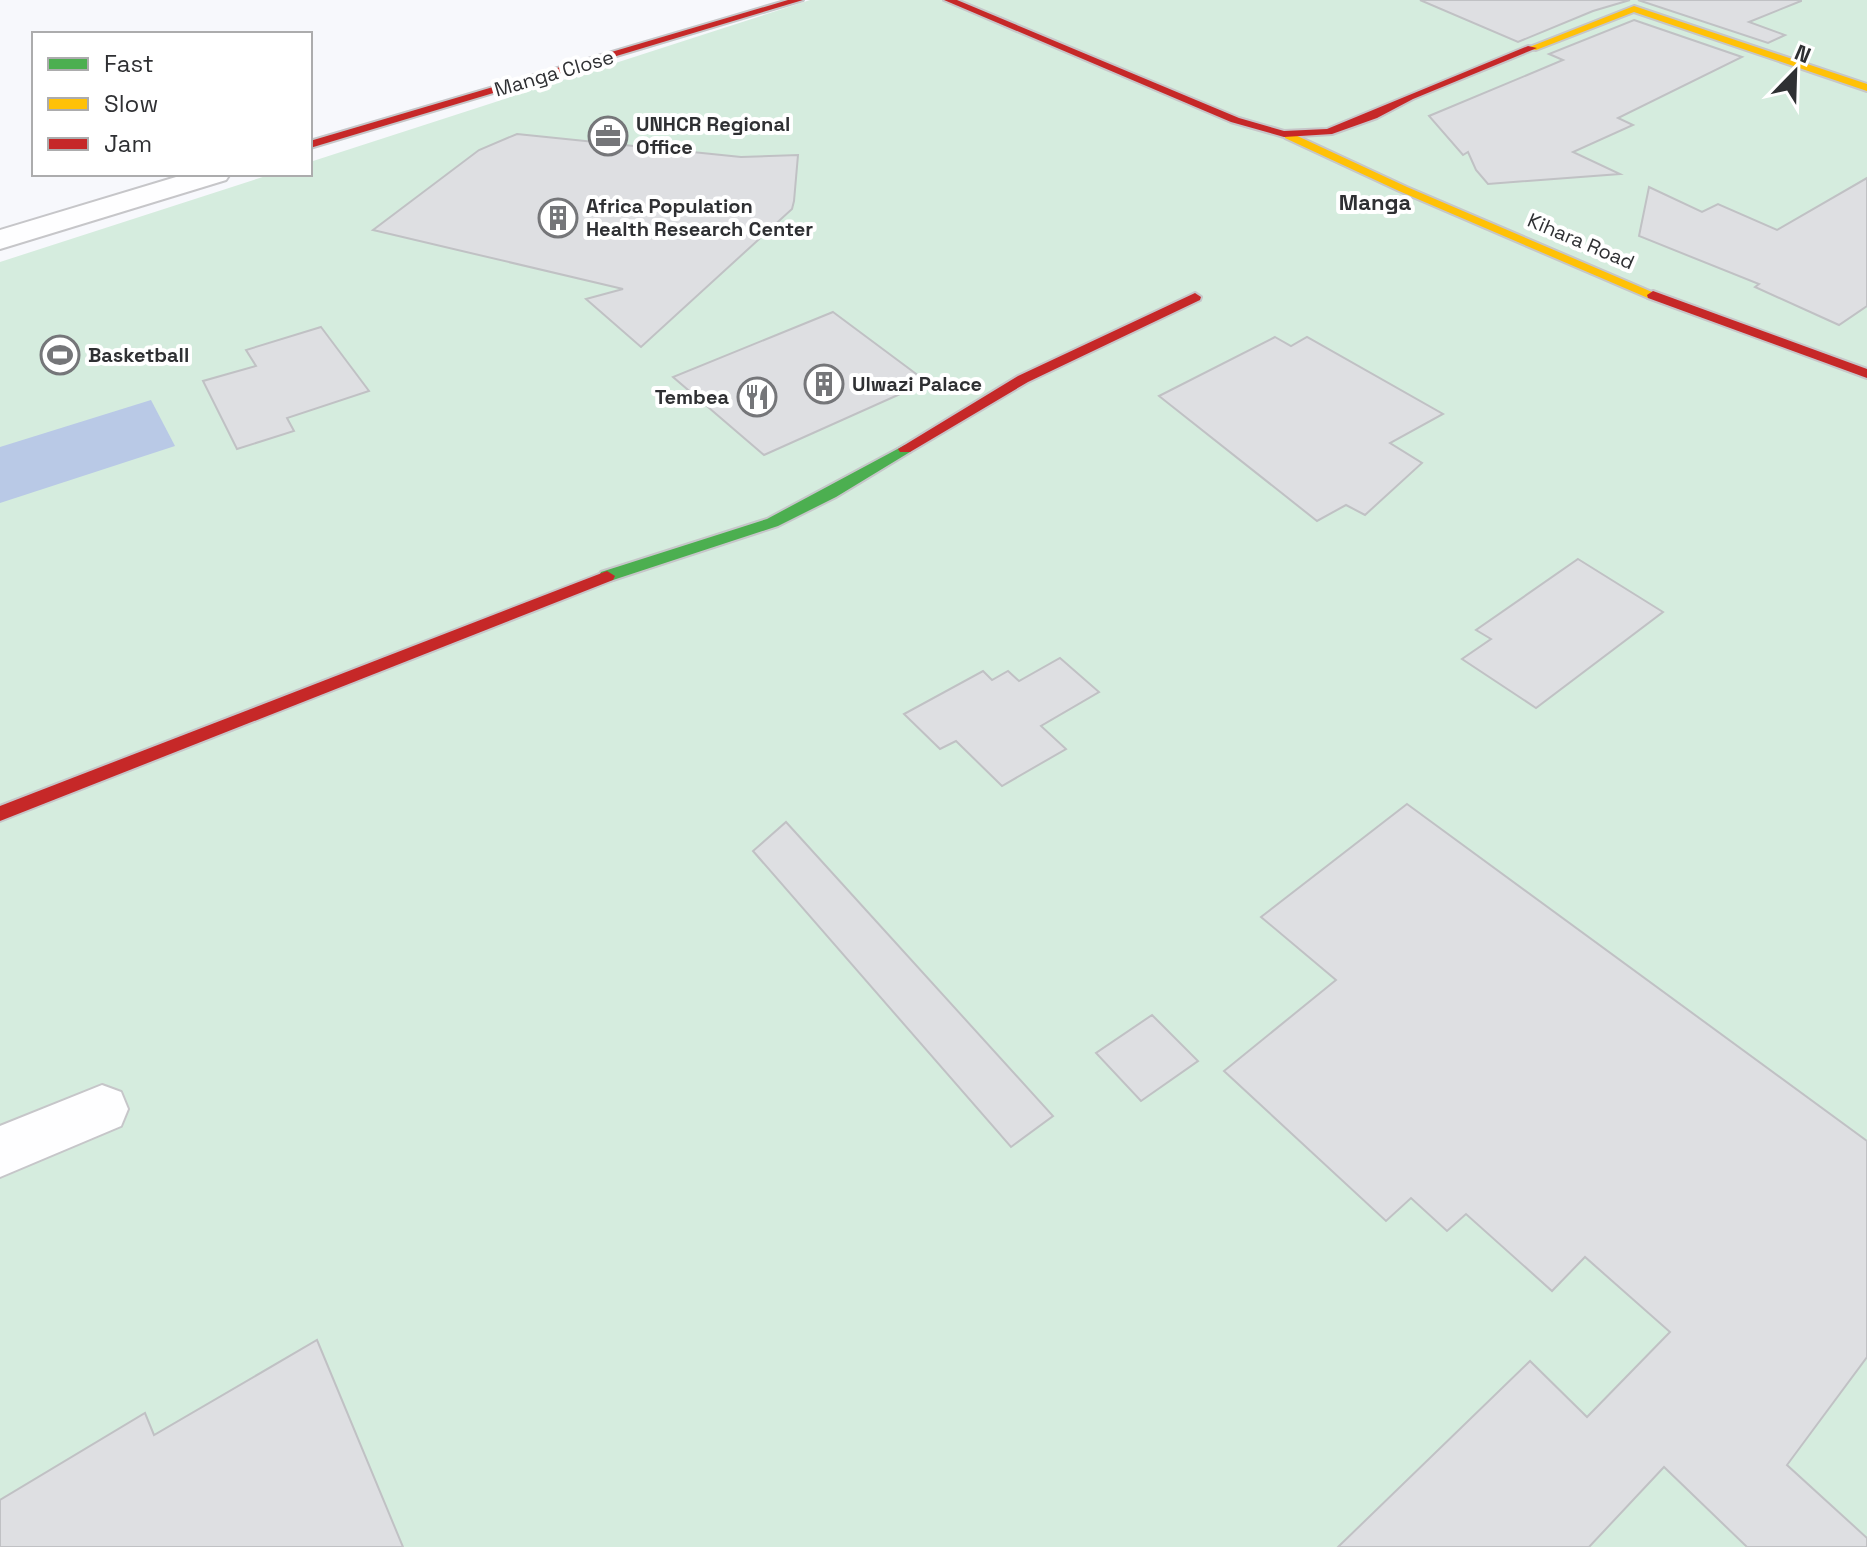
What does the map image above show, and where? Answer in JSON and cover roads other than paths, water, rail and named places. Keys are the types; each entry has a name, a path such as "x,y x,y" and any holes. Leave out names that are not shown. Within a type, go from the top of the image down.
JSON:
{"street":[{"name":"Manga Close","path":"312,144 798,0"},
{"path":"949,0 1257,129 1284,134 1328,132 1358,122 1409,97 1634,9 1867,88"},
{"name":"Kihara Road","path":"1284,134 1403,189 1681,307 1867,374"},
{"path":"0,240 209,176"},
{"path":"0,814 659,556 755,529 845,485 1023,379 1195,297"},
{"path":"0,1152 102,1109"}],"water":[{"path":"151,400 175,446 0,503 0,447"}],"place":[{"name":"UNHCR Regional Office","path":"608,136"},
{"name":"Africa Population Health Research Center","path":"558,218"},
{"name":"Basketball","path":"60,355"},
{"name":"Ulwazi Palace","path":"824,384"},
{"name":"Tembea","path":"757,397"}],"district":[{"name":"Manga","path":"1375,202"}]}
